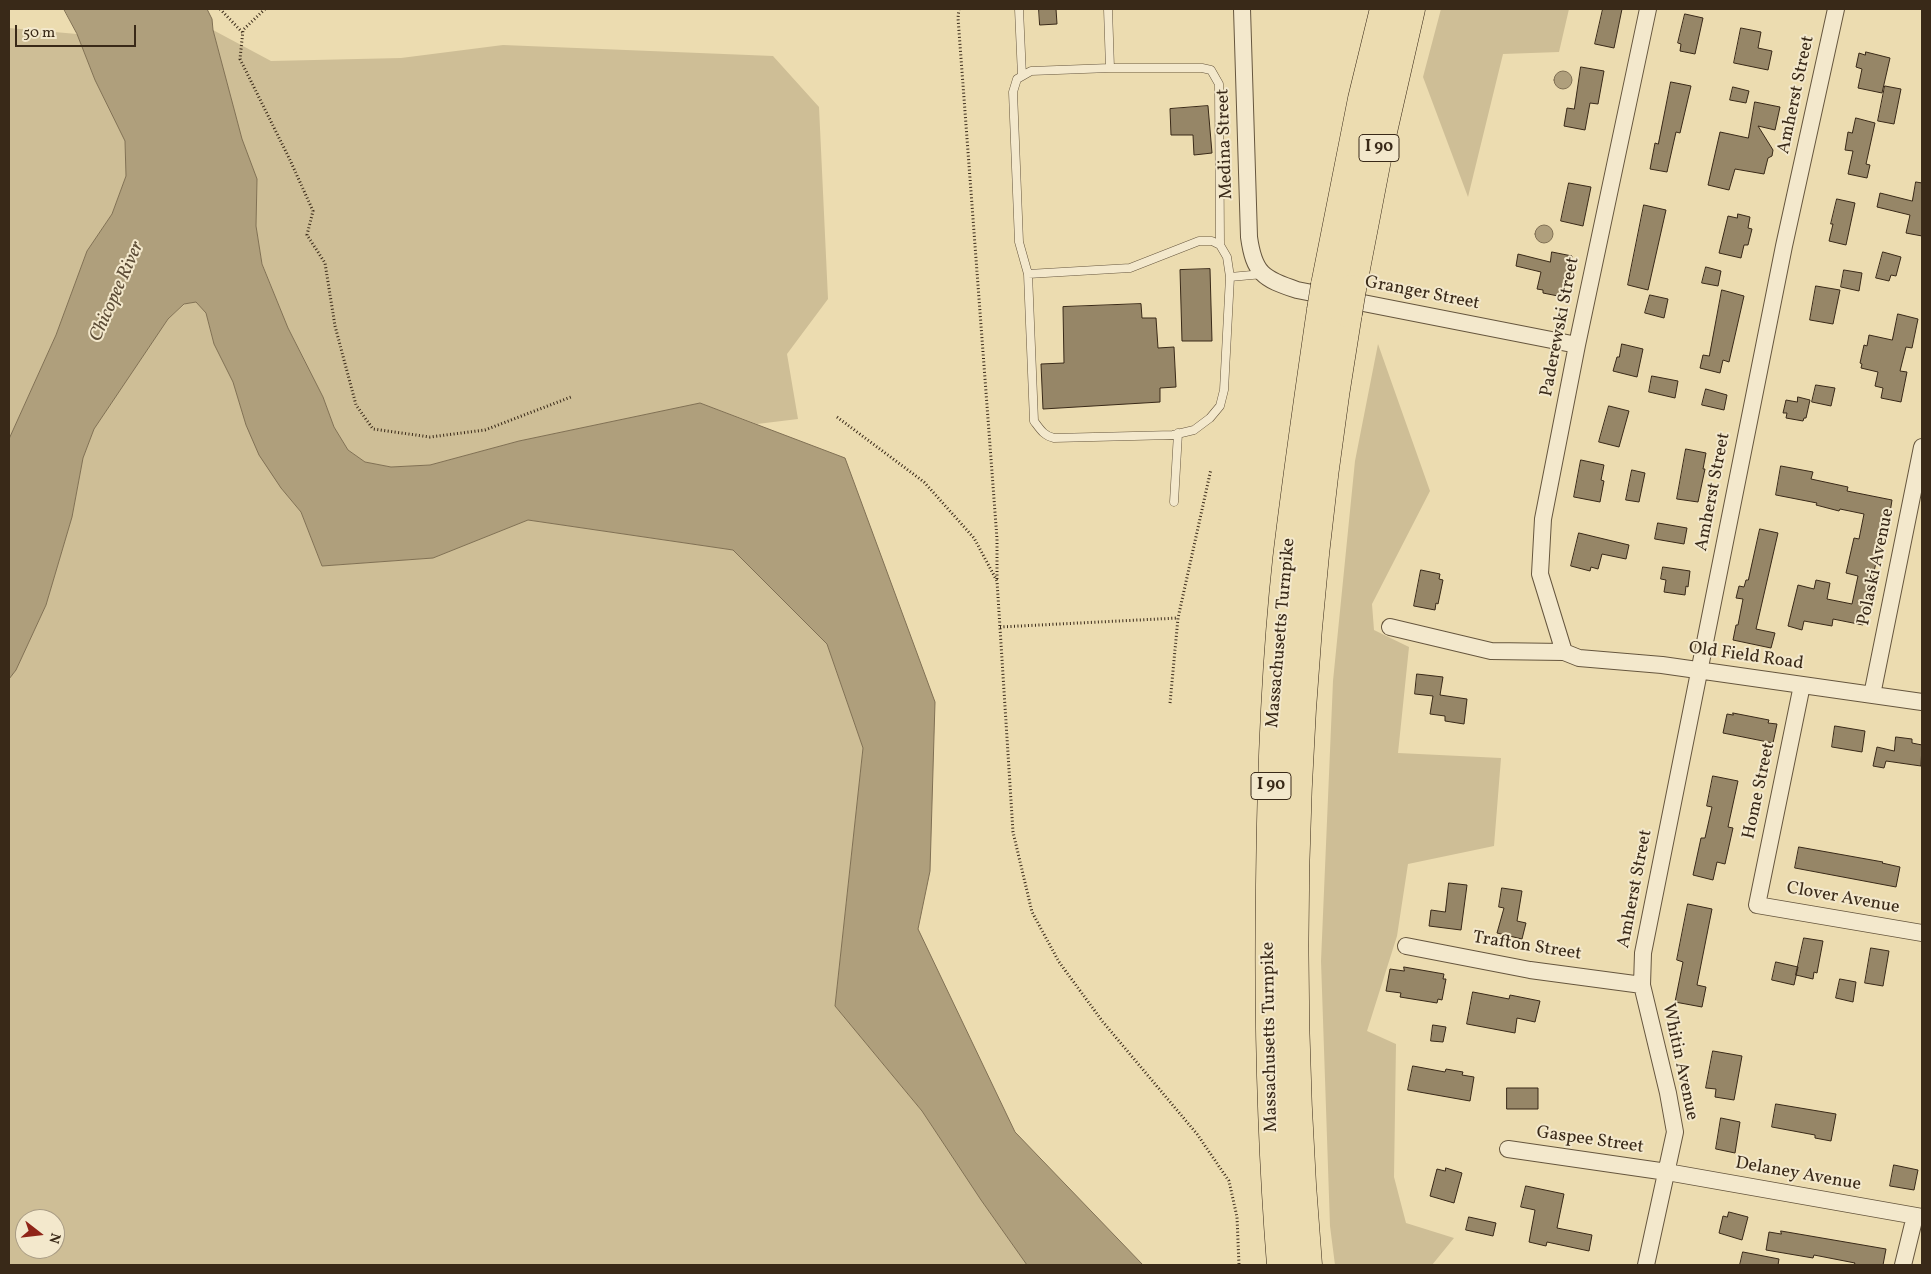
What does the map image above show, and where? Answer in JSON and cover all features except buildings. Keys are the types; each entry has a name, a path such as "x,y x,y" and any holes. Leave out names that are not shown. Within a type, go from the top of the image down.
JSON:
{"highway":[{"name":"Massachusetts Turnpike","path":"1281,1265 1276,1200 1268,1011 1271,804 1276,696 1287,560 1304,421 1323,297 1362,99 1384,9"},
{"name":"Massachusetts Turnpike","path":"1308,1265 1296,1036 1296,932 1299,781 1309,627 1330,431 1350,301 1379,149 1411,9"}],"street":[{"name":"Medina Street","path":"1242,9 1249,237 1255,263 1263,274"},
{"name":"Paderewski Street","path":"1564,652 1540,574 1543,519 1577,345 1648,9"},
{"name":"Amherst Street","path":"1642,985 1643,953 1784,246 1836,9"},
{"name":"Granger Street","path":"1263,274 1276,282 1297,290 1577,345"},
{"name":"Polaski Avenue","path":"1872,695 1922,447"},
{"name":"Old Field Road","path":"1390,627 1491,651 1564,652 1580,658 1700,670 1922,702"},
{"name":"Home Street","path":"1757,905 1802,685"},
{"name":"Clover Avenue","path":"1757,905 1922,933"},
{"name":"Trafton Street","path":"1406,946 1530,970 1642,985"},
{"name":"Whitin Avenue","path":"1642,985 1668,1093 1675,1132 1646,1265"},
{"name":"Gaspee Street","path":"1508,1149 1667,1172"},
{"name":"Delaney Avenue","path":"1667,1172 1919,1216"},
{"path":"1903,1265 1919,1216"}],"lane":[{"path":"1019,9 1022,76"},
{"path":"1108,9 1110,68"},
{"path":"1110,68 1202,68 1211,70 1218,84 1220,245 1227,257 1230,277 1224,390 1220,406 1210,418 1194,430 1178,433 1054,438 1048,437 1043,433 1034,421 1028,274 1019,242 1014,102 1017,79 1022,76 1031,71 1110,68"},
{"path":"1028,274 1130,268 1199,241 1212,241 1220,245"},
{"path":"1230,277 1263,274"},
{"path":"1174,502 1178,433"}],"path":[{"path":"220,9 243,33"},
{"path":"265,9 243,30 240,59 313,211 307,235 325,264 335,326 356,406 373,429 430,437 485,430 571,397"},
{"path":"959,9 958,18 997,539 997,581 1013,832 1032,912 1059,962 1103,1022 1197,1134 1229,1181 1237,1217 1240,1265"},
{"path":"837,416 924,482 974,538 997,581"},
{"path":"1170,703 1178,618 1211,469"},
{"path":"1000,627 1178,618"}],"shaded area":[{"path":"1441,9 1569,9 1559,52 1503,54 1468,197 1423,77"},
{"path":"9,28 77,34 95,80 125,141 126,176 112,214 87,251 56,335 9,439"},
{"path":"213,30 271,61 401,58 503,45 773,56 819,107 828,299 787,354 798,419 757,424 700,403 519,441 430,465 391,467 365,462 348,450 334,427 323,397 288,328 262,263 256,226 257,179 242,139"},
{"path":"196,302 206,313 214,344 233,382 246,425 281,488 301,512 322,566 433,558 528,520 733,550 827,644 863,748 835,1006 922,1111 1027,1265 9,1265 9,679 16,670 46,605 72,517 83,458 94,429 168,319 185,304"},
{"path":"1378,344 1430,491 1372,604 1374,630 1409,647 1398,753 1501,758 1494,846 1408,864 1397,936 1367,1031 1396,1044 1394,1177 1406,1223 1454,1238 1432,1265 1335,1265 1330,1226 1321,961 1333,681 1355,461"}],"water":[{"name":"Chicopee River","path":"64,9 207,9 212,19 213,30 242,139 257,179 256,226 262,264 288,328 323,397 334,427 348,450 365,462 391,467 430,465 519,441 700,403 845,458 935,702 930,871 918,929 1015,1132 1143,1265 1027,1265 922,1111 835,1006 863,748 827,644 733,550 528,520 433,558 322,566 301,512 281,488 259,455 246,425 233,382 214,344 206,313 196,302 184,304 168,319 94,429 83,458 72,517 46,605 16,670 9,679 9,439 56,335 87,251 112,214 126,176 125,141 95,80 77,34"},
{"path":"1563,71 1569,74 1572,80 1569,86 1563,89 1557,86 1554,80 1557,74"},
{"path":"1544,225 1550,228 1553,234 1550,240 1544,243 1538,240 1535,234 1538,228"}]}
